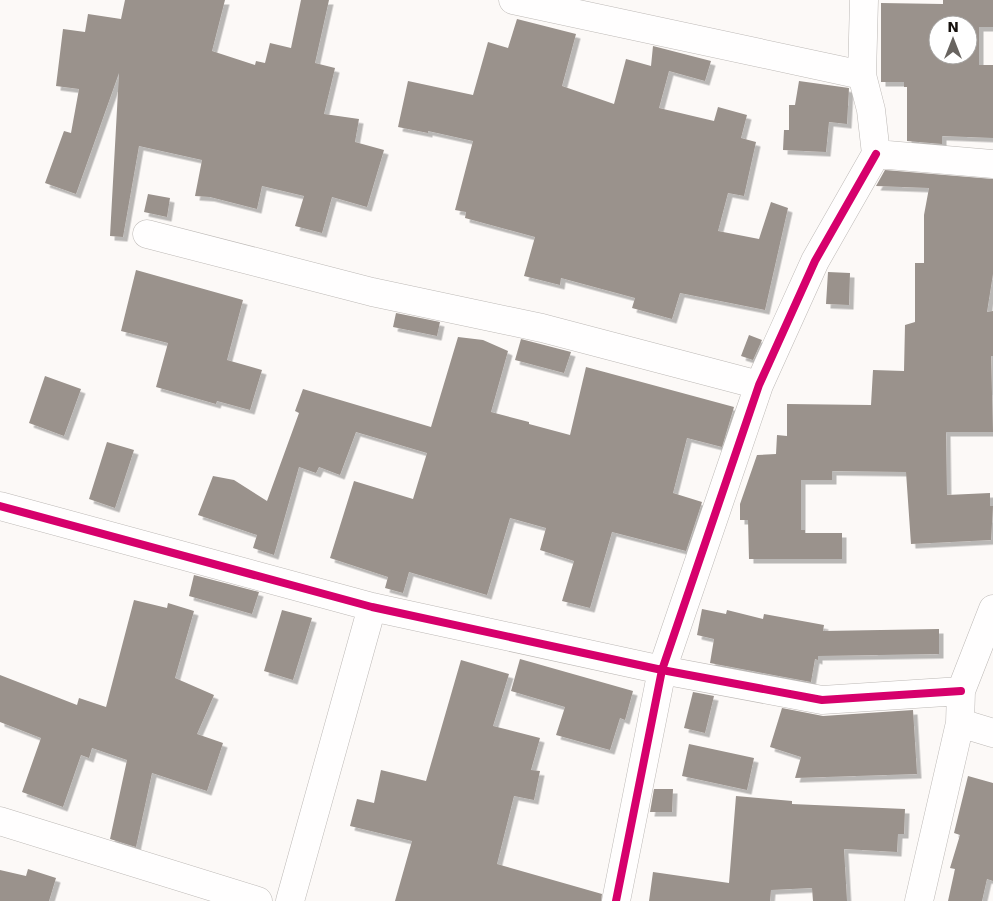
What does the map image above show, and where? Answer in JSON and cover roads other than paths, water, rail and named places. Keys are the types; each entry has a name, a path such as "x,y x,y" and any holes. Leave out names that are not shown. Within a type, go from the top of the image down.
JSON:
{"street":[{"path":"512,0 553,5 862,75"},
{"path":"616,901 662,670 759,385 815,260 876,154 871,110 862,75 864,0"},
{"path":"876,154 993,164"},
{"path":"147,234 372,292 542,328 759,385"},
{"path":"0,506 372,608 662,670 822,700 961,691"},
{"path":"290,901 372,608"},
{"path":"919,901 960,723 961,691 993,609"},
{"path":"960,723 993,733"},
{"path":"0,821 258,901"}]}
